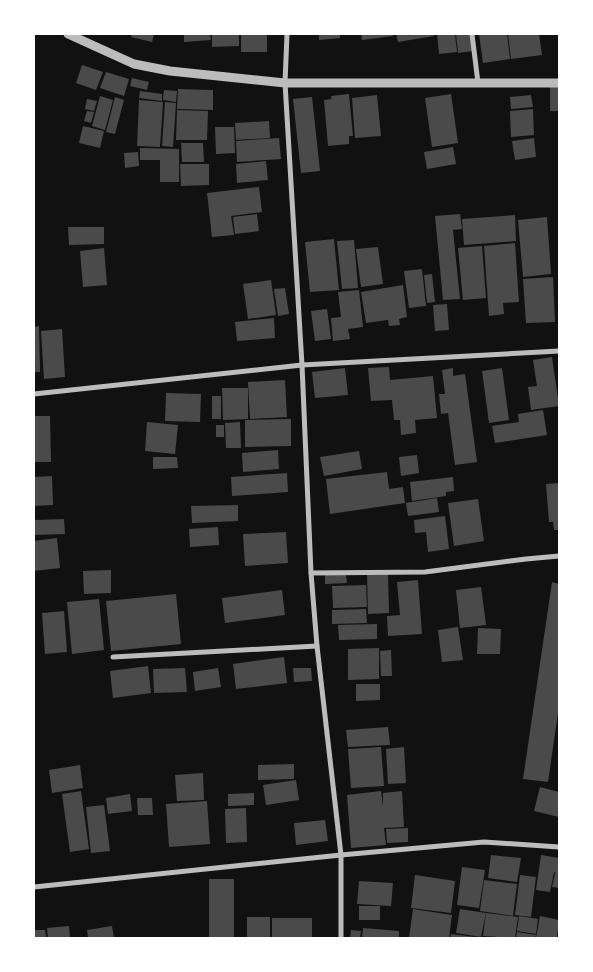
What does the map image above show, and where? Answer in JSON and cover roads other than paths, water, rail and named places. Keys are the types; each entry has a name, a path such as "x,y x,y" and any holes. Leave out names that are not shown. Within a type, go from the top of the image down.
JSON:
{"street":[{"path":"68,34 134,64 170,71 285,83 559,83"},
{"path":"287,34 285,83 302,365 311,573 317,646 341,855 341,938"},
{"path":"472,34 478,83"},
{"path":"34,394 302,365 559,350"},
{"path":"311,573 425,572 559,556"},
{"path":"113,657 317,646"},
{"path":"34,887 484,842 559,847"}]}
